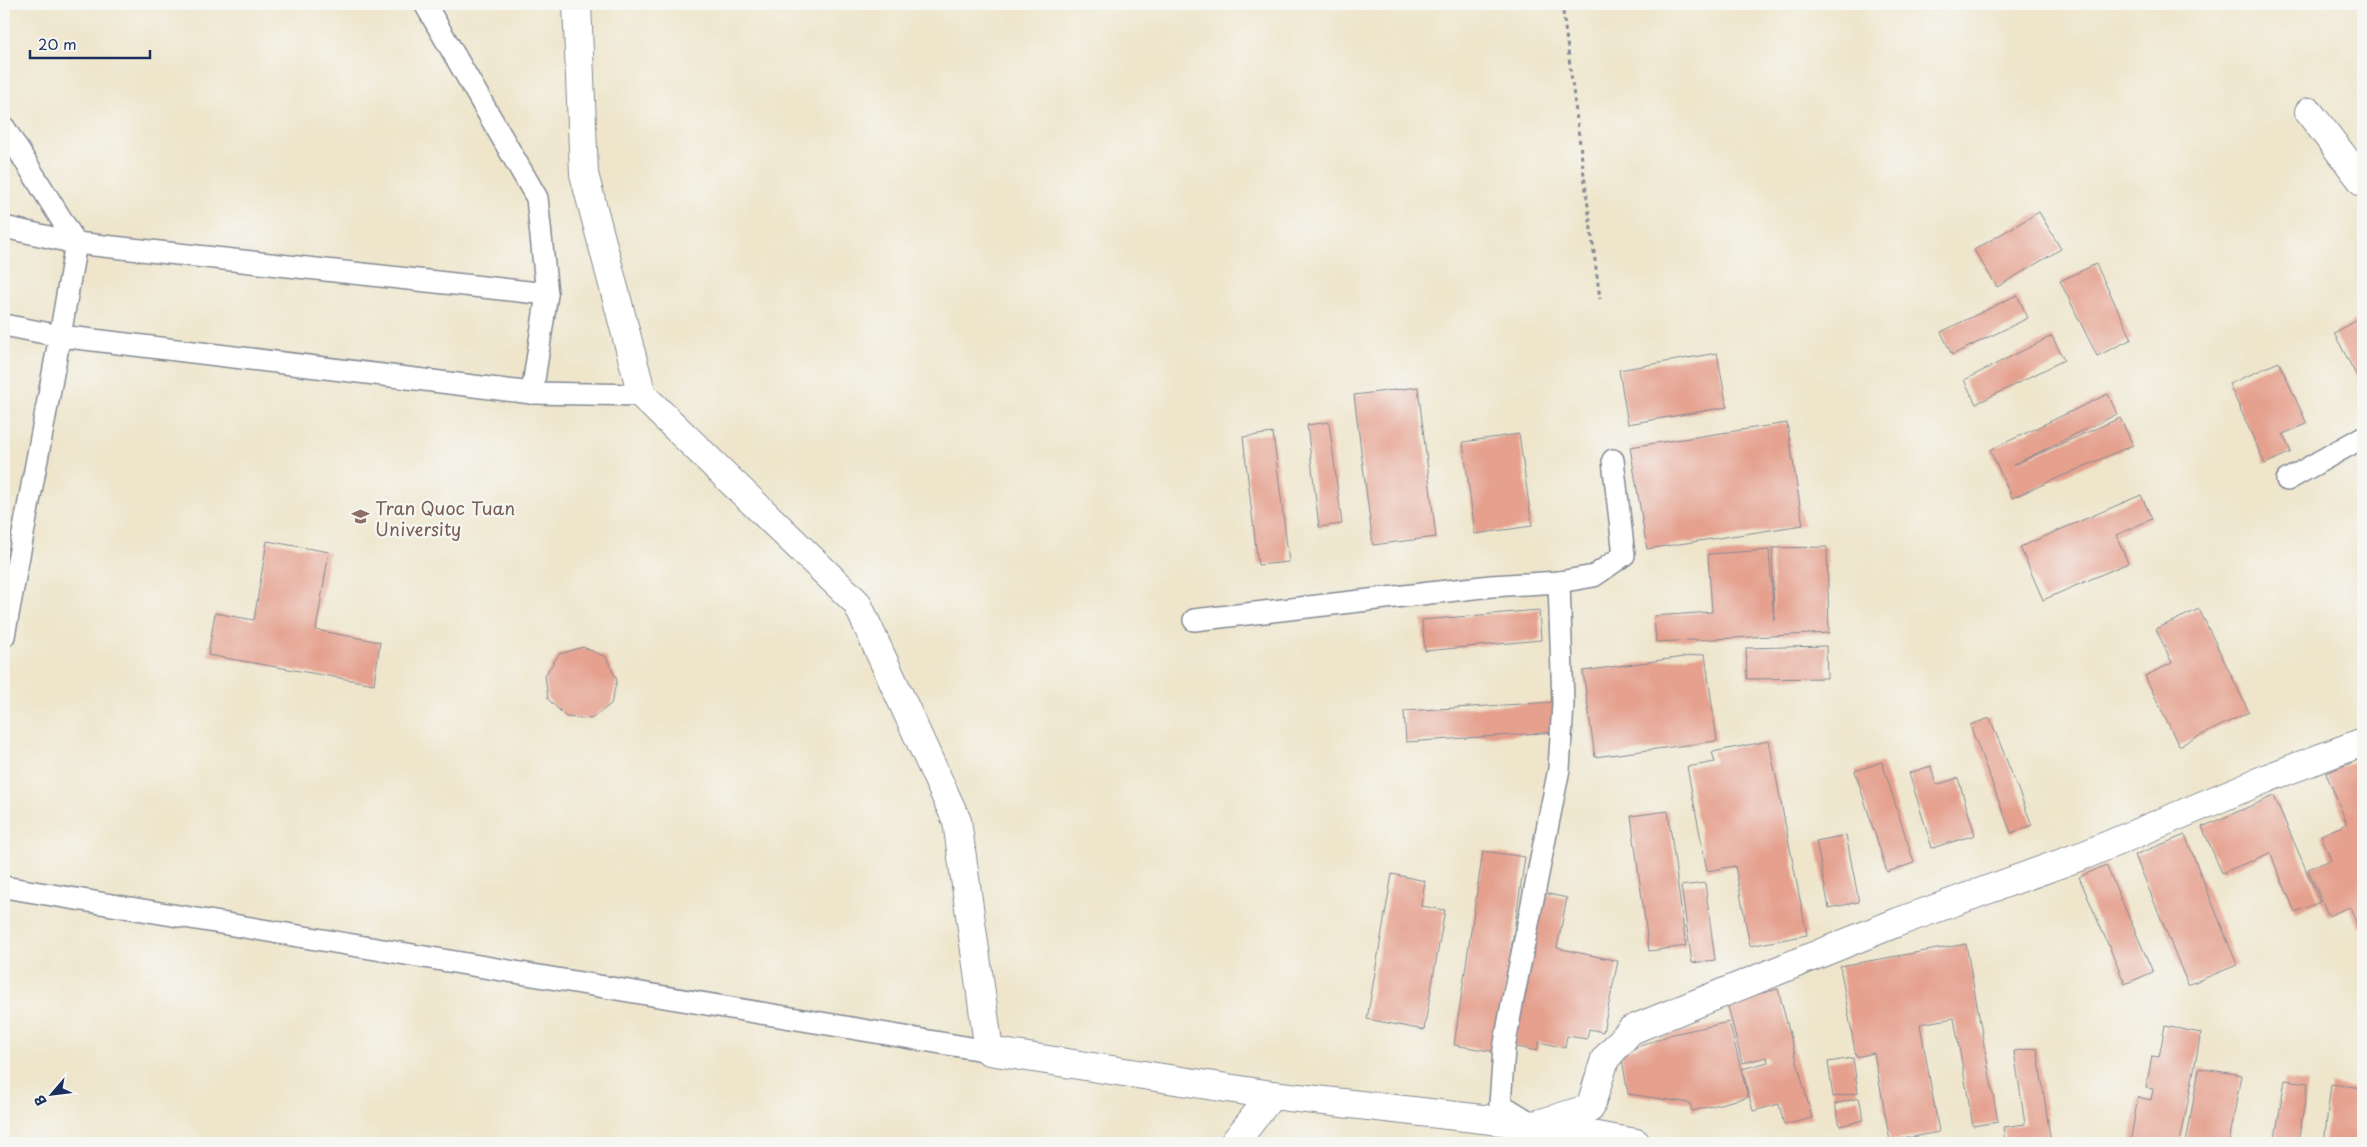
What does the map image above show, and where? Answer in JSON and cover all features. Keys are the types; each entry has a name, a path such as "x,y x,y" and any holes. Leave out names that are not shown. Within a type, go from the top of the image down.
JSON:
{"street":[{"path":"577,4 584,174 642,395 857,603 957,822 989,1051 1272,1095 1535,1125 1636,1143"},
{"path":"2309,112 2363,182"},
{"path":"1535,1125 1590,1108 1605,1059 1631,1030 1898,922 2087,854 2270,777 2363,742"},
{"path":"1234,1143 1272,1095"}],"lane":[{"path":"424,4 537,198 546,294 532,393"},
{"path":"4,127 76,243 4,636"},
{"path":"7,223 76,243 546,294"},
{"path":"4,325 60,336 532,393 642,395"},
{"path":"2287,480 2363,437"},
{"path":"1194,620 1491,586 1559,582 1594,576 1624,555 1612,460"},
{"path":"1535,1125 1500,1104 1504,1049 1559,769 1563,704 1559,582"},
{"path":"4,887 989,1051"}],"path":[{"path":"1562,4 1600,299"}],"building":[{"path":"2039,212 2061,249 1997,287 1974,250"},
{"path":"2096,264 2132,339 2097,356 2060,281"},
{"path":"2017,295 2028,318 1952,355 1941,332"},
{"path":"2363,317 2363,388 2334,333"},
{"path":"2052,336 2064,360 1976,404 1964,380"},
{"path":"1717,353 1727,407 1628,424 1619,370"},
{"path":"2279,362 2307,424 2283,434 2291,452 2265,464 2229,384"},
{"path":"1418,387 1436,537 1373,545 1354,395"},
{"path":"2108,394 2117,414 2013,465 2120,418 2133,445 2012,498 1990,450"},
{"path":"1329,422 1342,524 1319,527 1307,425"},
{"path":"1787,423 1803,525 1647,549 1630,447"},
{"path":"1273,433 1289,562 1258,565 1243,437"},
{"path":"1519,434 1532,526 1475,534 1463,442"},
{"path":"2141,495 2152,519 2116,535 2128,563 2043,600 2020,547"},
{"path":"267,541 329,552 316,630 380,642 374,684 208,655 215,613 254,620"},
{"path":"1827,547 1829,633 1656,642 1654,616 1712,612 1708,554 1769,550 1774,620 1772,548"},
{"path":"2199,609 2249,712 2179,746 2145,676 2172,663 2156,629"},
{"path":"1539,610 1541,640 1425,651 1422,620"},
{"path":"1826,646 1827,678 1747,679 1746,648"},
{"path":"583,647 606,657 617,680 611,704 591,719 566,717 548,699 545,675 559,654"},
{"path":"1705,654 1717,741 1595,757 1583,671"},
{"path":"1555,702 1557,732 1406,742 1404,711"},
{"path":"1990,718 2032,825 2011,833 1970,725"},
{"path":"1769,741 1807,935 1750,946 1735,866 1707,871 1687,767 1715,762 1712,752"},
{"path":"2363,758 2363,925 2358,927 2350,907 2328,916 2308,869 2331,860 2321,835 2347,824 2326,773"},
{"path":"1882,762 1914,863 1887,872 1855,771"},
{"path":"1931,766 1936,785 1958,778 1975,835 1932,848 1909,773"},
{"path":"2274,796 2320,902 2295,912 2270,853 2222,873 2202,827"},
{"path":"1668,811 1686,946 1649,951 1631,816"},
{"path":"1846,835 1859,902 1829,908 1816,841"},
{"path":"2185,835 2237,965 2188,985 2135,855"},
{"path":"1483,851 1525,857 1496,1052 1454,1045"},
{"path":"2106,865 2153,972 2125,984 2079,877"},
{"path":"1392,874 1425,881 1421,906 1445,910 1424,1030 1367,1019"},
{"path":"1705,883 1715,960 1692,963 1681,886"},
{"path":"1544,893 1567,898 1557,948 1618,961 1603,1032 1589,1029 1587,1039 1567,1036 1565,1048 1539,1042 1537,1051 1513,1046"},
{"path":"1966,944 1998,1122 1973,1126 1954,1018 1920,1024 1939,1132 1890,1141 1874,1053 1856,1057 1840,966"},
{"path":"1778,989 1812,1118 1784,1125 1779,1104 1753,1111 1742,1069 1768,1062 1767,1057 1742,1063 1727,1002"},
{"path":"1729,1022 1748,1097 1692,1111 1690,1103 1628,1094 1621,1053 1673,1034"},
{"path":"2165,1026 2201,1033 2180,1143 2130,1143 2138,1097 2151,1100 2153,1089 2146,1088 2152,1056 2159,1057"},
{"path":"2037,1048 2051,1143 2005,1143 2003,1127 2025,1124 2014,1051"},
{"path":"1853,1058 1858,1093 1833,1097 1828,1062"},
{"path":"2199,1068 2241,1075 2229,1143 2186,1143"},
{"path":"2285,1080 2308,1083 2298,1143 2274,1143"},
{"path":"2331,1084 2363,1088 2363,1143 2324,1143"},
{"path":"1859,1098 1864,1120 1840,1126 1835,1104"}],"place":[{"name":"Tran Quoc Tuan University","path":"361,517"}]}
